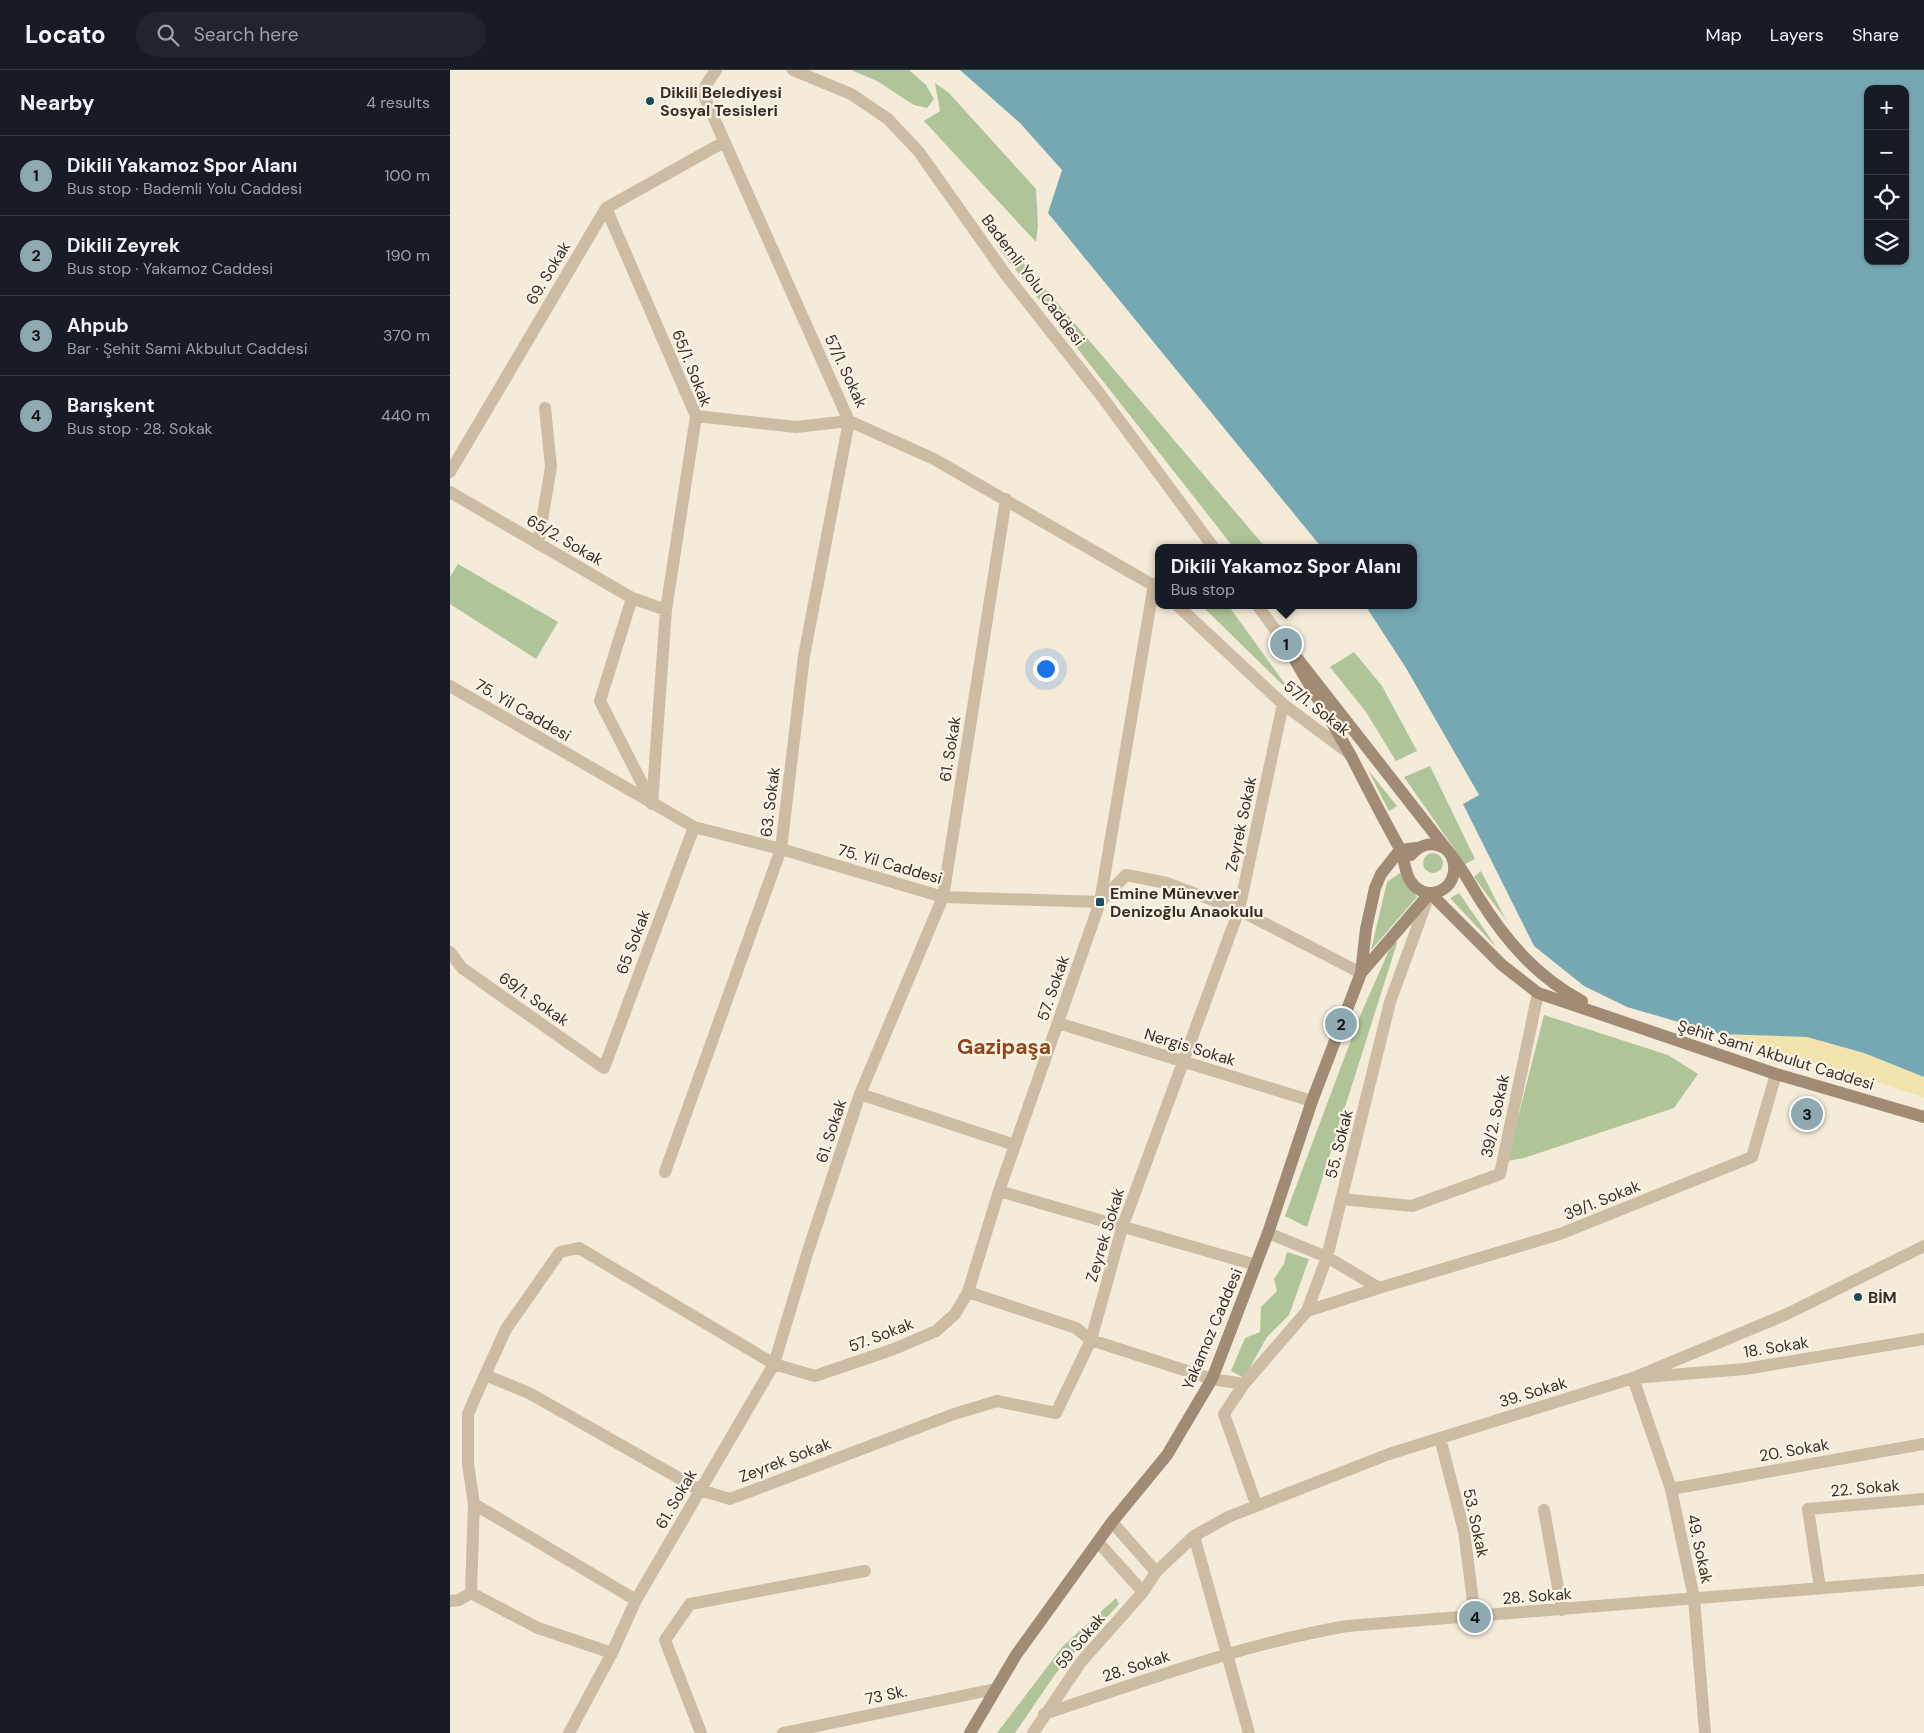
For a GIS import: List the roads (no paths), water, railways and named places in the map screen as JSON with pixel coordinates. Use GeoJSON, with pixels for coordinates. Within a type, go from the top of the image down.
{"type":"FeatureCollection","features":[{"type":"Feature","properties":{"kind":"main road"},"geometry":{"type":"LineString","coordinates":[[1286,644],[1350,754],[1400,850],[1412,884],[1417,889],[1430,893],[1445,889],[1454,877],[1456,869],[1451,855],[1442,846],[1435,844],[1400,850],[1380,874],[1375,888],[1366,930],[1361,973]]}},
{"type":"Feature","properties":{"kind":"main road","name":"Şehit Sami Akbulut Caddesi"},"geometry":{"type":"LineString","coordinates":[[1286,644],[1451,855],[1500,930],[1528,963],[1559,989],[1619,1021]]}},
{"type":"Feature","properties":{"kind":"main road"},"geometry":{"type":"LineString","coordinates":[[1406,870],[1407,862],[1416,848]]}},
{"type":"Feature","properties":{"kind":"main road"},"geometry":{"type":"LineString","coordinates":[[1361,973],[1430,893]]}},
{"type":"Feature","properties":{"kind":"main road","name":"Şehit Sami Akbulut Caddesi"},"geometry":{"type":"LineString","coordinates":[[1430,893],[1502,965],[1538,993],[1776,1074],[1924,1117]]}},
{"type":"Feature","properties":{"kind":"main road","name":"Yakamoz Caddesi"},"geometry":{"type":"LineString","coordinates":[[970,1733],[1019,1650],[1112,1522],[1167,1454],[1212,1379],[1268,1233],[1312,1101],[1361,973]]}},
{"type":"Feature","properties":{"kind":"street","name":"57/1. Sokak"},"geometry":{"type":"LineString","coordinates":[[716,70],[706,86],[705,98],[850,420],[934,459],[1155,585]]}},
{"type":"Feature","properties":{"kind":"street","name":"Bademli Yolu Caddesi"},"geometry":{"type":"LineString","coordinates":[[794,70],[851,94],[888,119],[919,152],[1006,275],[1100,394],[1211,544]]}},
{"type":"Feature","properties":{"kind":"street"},"geometry":{"type":"LineString","coordinates":[[606,208],[724,142]]}},
{"type":"Feature","properties":{"kind":"street","name":"65/1. Sokak"},"geometry":{"type":"LineString","coordinates":[[606,208],[696,416],[666,610],[652,804]]}},
{"type":"Feature","properties":{"kind":"street","name":"69. Sokak"},"geometry":{"type":"LineString","coordinates":[[450,472],[606,208]]}},
{"type":"Feature","properties":{"kind":"street"},"geometry":{"type":"LineString","coordinates":[[538,544],[551,467],[545,408]]}},
{"type":"Feature","properties":{"kind":"street"},"geometry":{"type":"LineString","coordinates":[[696,416],[796,427],[850,420]]}},
{"type":"Feature","properties":{"kind":"street","name":"63. Sokak"},"geometry":{"type":"LineString","coordinates":[[665,1172],[781,849],[804,656],[850,420]]}},
{"type":"Feature","properties":{"kind":"street","name":"65/2. Sokak"},"geometry":{"type":"LineString","coordinates":[[450,492],[632,598],[666,610]]}},
{"type":"Feature","properties":{"kind":"street","name":"61. Sokak"},"geometry":{"type":"LineString","coordinates":[[569,1733],[612,1653],[636,1600],[774,1364],[807,1254],[860,1094],[943,897],[1006,499]]}},
{"type":"Feature","properties":{"kind":"street","name":"57. Sokak"},"geometry":{"type":"LineString","coordinates":[[471,1593],[474,1504],[468,1464],[468,1414],[506,1329],[560,1252],[569,1248],[579,1248],[774,1364],[815,1376],[894,1350],[936,1331],[955,1314],[968,1292],[999,1191],[1100,902],[1155,592]]}},
{"type":"Feature","properties":{"kind":"street"},"geometry":{"type":"LineString","coordinates":[[632,598],[600,701],[652,804]]}},
{"type":"Feature","properties":{"kind":"street","name":"57/1. Sokak"},"geometry":{"type":"LineString","coordinates":[[1181,609],[1283,704],[1350,754]]}},
{"type":"Feature","properties":{"kind":"street"},"geometry":{"type":"LineString","coordinates":[[1260,609],[1286,644]]}},
{"type":"Feature","properties":{"kind":"street","name":"75. Yil Caddesi"},"geometry":{"type":"LineString","coordinates":[[450,686],[694,827],[781,849],[943,897],[1100,902]]}},
{"type":"Feature","properties":{"kind":"street","name":"Zeyrek Sokak"},"geometry":{"type":"LineString","coordinates":[[700,1490],[730,1499],[954,1414],[997,1401],[1056,1413],[1090,1340],[1122,1228],[1239,910],[1283,704]]}},
{"type":"Feature","properties":{"kind":"street","name":"65 Sokak"},"geometry":{"type":"LineString","coordinates":[[604,1068],[694,827]]}},
{"type":"Feature","properties":{"kind":"street"},"geometry":{"type":"LineString","coordinates":[[1100,902],[1126,875],[1167,883],[1239,910],[1361,973]]}},
{"type":"Feature","properties":{"kind":"street","name":"55. Sokak"},"geometry":{"type":"LineString","coordinates":[[1256,1504],[1224,1414],[1244,1384],[1307,1311],[1327,1258],[1390,1002],[1430,893]]}},
{"type":"Feature","properties":{"kind":"street","name":"69/1. Sokak"},"geometry":{"type":"LineString","coordinates":[[450,952],[462,968],[604,1068]]}},
{"type":"Feature","properties":{"kind":"street","name":"39/2. Sokak"},"geometry":{"type":"LineString","coordinates":[[1342,1199],[1412,1206],[1500,1174],[1538,993]]}},
{"type":"Feature","properties":{"kind":"street","name":"Nergis Sokak"},"geometry":{"type":"LineString","coordinates":[[1058,1023],[1312,1101]]}},
{"type":"Feature","properties":{"kind":"street","name":"39/1. Sokak"},"geometry":{"type":"LineString","coordinates":[[1307,1311],[1560,1234],[1752,1157],[1776,1074]]}},
{"type":"Feature","properties":{"kind":"street"},"geometry":{"type":"LineString","coordinates":[[860,1094],[1015,1145]]}},
{"type":"Feature","properties":{"kind":"street"},"geometry":{"type":"LineString","coordinates":[[999,1191],[1122,1228],[1256,1265]]}},
{"type":"Feature","properties":{"kind":"street"},"geometry":{"type":"LineString","coordinates":[[1268,1233],[1327,1258],[1379,1288]]}},
{"type":"Feature","properties":{"kind":"street","name":"39. Sokak"},"geometry":{"type":"LineString","coordinates":[[1156,1572],[1194,1536],[1256,1504],[1388,1454],[1633,1378],[1788,1314],[1924,1246]]}},
{"type":"Feature","properties":{"kind":"street"},"geometry":{"type":"LineString","coordinates":[[1908,1254],[1924,1257]]}},
{"type":"Feature","properties":{"kind":"street"},"geometry":{"type":"LineString","coordinates":[[968,1292],[1076,1328],[1090,1340],[1212,1379],[1244,1384]]}},
{"type":"Feature","properties":{"kind":"street","name":"18. Sokak"},"geometry":{"type":"LineString","coordinates":[[1633,1378],[1746,1369],[1924,1339]]}},
{"type":"Feature","properties":{"kind":"street"},"geometry":{"type":"LineString","coordinates":[[485,1374],[530,1392],[700,1490]]}},
{"type":"Feature","properties":{"kind":"street","name":"49. Sokak"},"geometry":{"type":"LineString","coordinates":[[1633,1378],[1671,1489],[1694,1598],[1705,1733]]}},
{"type":"Feature","properties":{"kind":"street","name":"53. Sokak"},"geometry":{"type":"LineString","coordinates":[[1440,1438],[1464,1531],[1476,1617]]}},
{"type":"Feature","properties":{"kind":"street","name":"20. Sokak"},"geometry":{"type":"LineString","coordinates":[[1671,1489],[1924,1444]]}},
{"type":"Feature","properties":{"kind":"street","name":"22. Sokak"},"geometry":{"type":"LineString","coordinates":[[1820,1588],[1808,1509],[1924,1499]]}},
{"type":"Feature","properties":{"kind":"street"},"geometry":{"type":"LineString","coordinates":[[474,1504],[636,1600]]}},
{"type":"Feature","properties":{"kind":"street"},"geometry":{"type":"LineString","coordinates":[[1544,1510],[1562,1610]]}},
{"type":"Feature","properties":{"kind":"street"},"geometry":{"type":"LineString","coordinates":[[1112,1522],[1156,1572]]}},
{"type":"Feature","properties":{"kind":"street"},"geometry":{"type":"LineString","coordinates":[[1194,1536],[1249,1733]]}},
{"type":"Feature","properties":{"kind":"street"},"geometry":{"type":"LineString","coordinates":[[1098,1542],[1144,1592]]}},
{"type":"Feature","properties":{"kind":"street"},"geometry":{"type":"LineString","coordinates":[[701,1733],[665,1640],[690,1604],[865,1571]]}},
{"type":"Feature","properties":{"kind":"street","name":"59 Sokak"},"geometry":{"type":"LineString","coordinates":[[1033,1733],[1044,1714],[1081,1662],[1144,1592],[1156,1572]]}},
{"type":"Feature","properties":{"kind":"street","name":"28. Sokak"},"geometry":{"type":"LineString","coordinates":[[1044,1714],[1226,1654],[1301,1634],[1347,1626],[1924,1580]]}},
{"type":"Feature","properties":{"kind":"street"},"geometry":{"type":"LineString","coordinates":[[450,1602],[459,1600],[471,1593],[538,1628],[612,1653]]}},
{"type":"Feature","properties":{"kind":"street","name":"73 Sk."},"geometry":{"type":"LineString","coordinates":[[783,1733],[805,1730],[996,1689]]}},
{"type":"Feature","properties":{"kind":"water"},"geometry":{"type":"Polygon","coordinates":[[[960,70],[1924,70],[1924,1077],[1864,1053],[1807,1037],[1720,1034],[1627,1007],[1584,986],[1534,946],[1463,804],[1479,795],[1406,668],[1368,609],[1417,609],[1417,544],[1319,544],[1048,213],[1062,170],[1020,123],[960,70]]]}},
{"type":"Feature","properties":{"kind":"place","name":"Dikili Belediyesi Sosyal Tesisleri"},"geometry":{"type":"Point","coordinates":[650,101]}},
{"type":"Feature","properties":{"kind":"place","name":"Dikili Yakamoz Spor Alanı"},"geometry":{"type":"Point","coordinates":[1286,644]}},
{"type":"Feature","properties":{"kind":"place","name":"Emine Münevver Denizoğlu Anaokulu"},"geometry":{"type":"Point","coordinates":[1100,902]}},
{"type":"Feature","properties":{"kind":"place","name":"Dikili Zeyrek"},"geometry":{"type":"Point","coordinates":[1341,1024]}},
{"type":"Feature","properties":{"kind":"place","name":"Ahpub"},"geometry":{"type":"Point","coordinates":[1807,1114]}},
{"type":"Feature","properties":{"kind":"place","name":"BİM"},"geometry":{"type":"Point","coordinates":[1858,1297]}},
{"type":"Feature","properties":{"kind":"place","name":"Barışkent"},"geometry":{"type":"Point","coordinates":[1475,1617]}},
{"type":"Feature","properties":{"kind":"district","name":"Gazipaşa"},"geometry":{"type":"Point","coordinates":[1004,1047]}}]}
